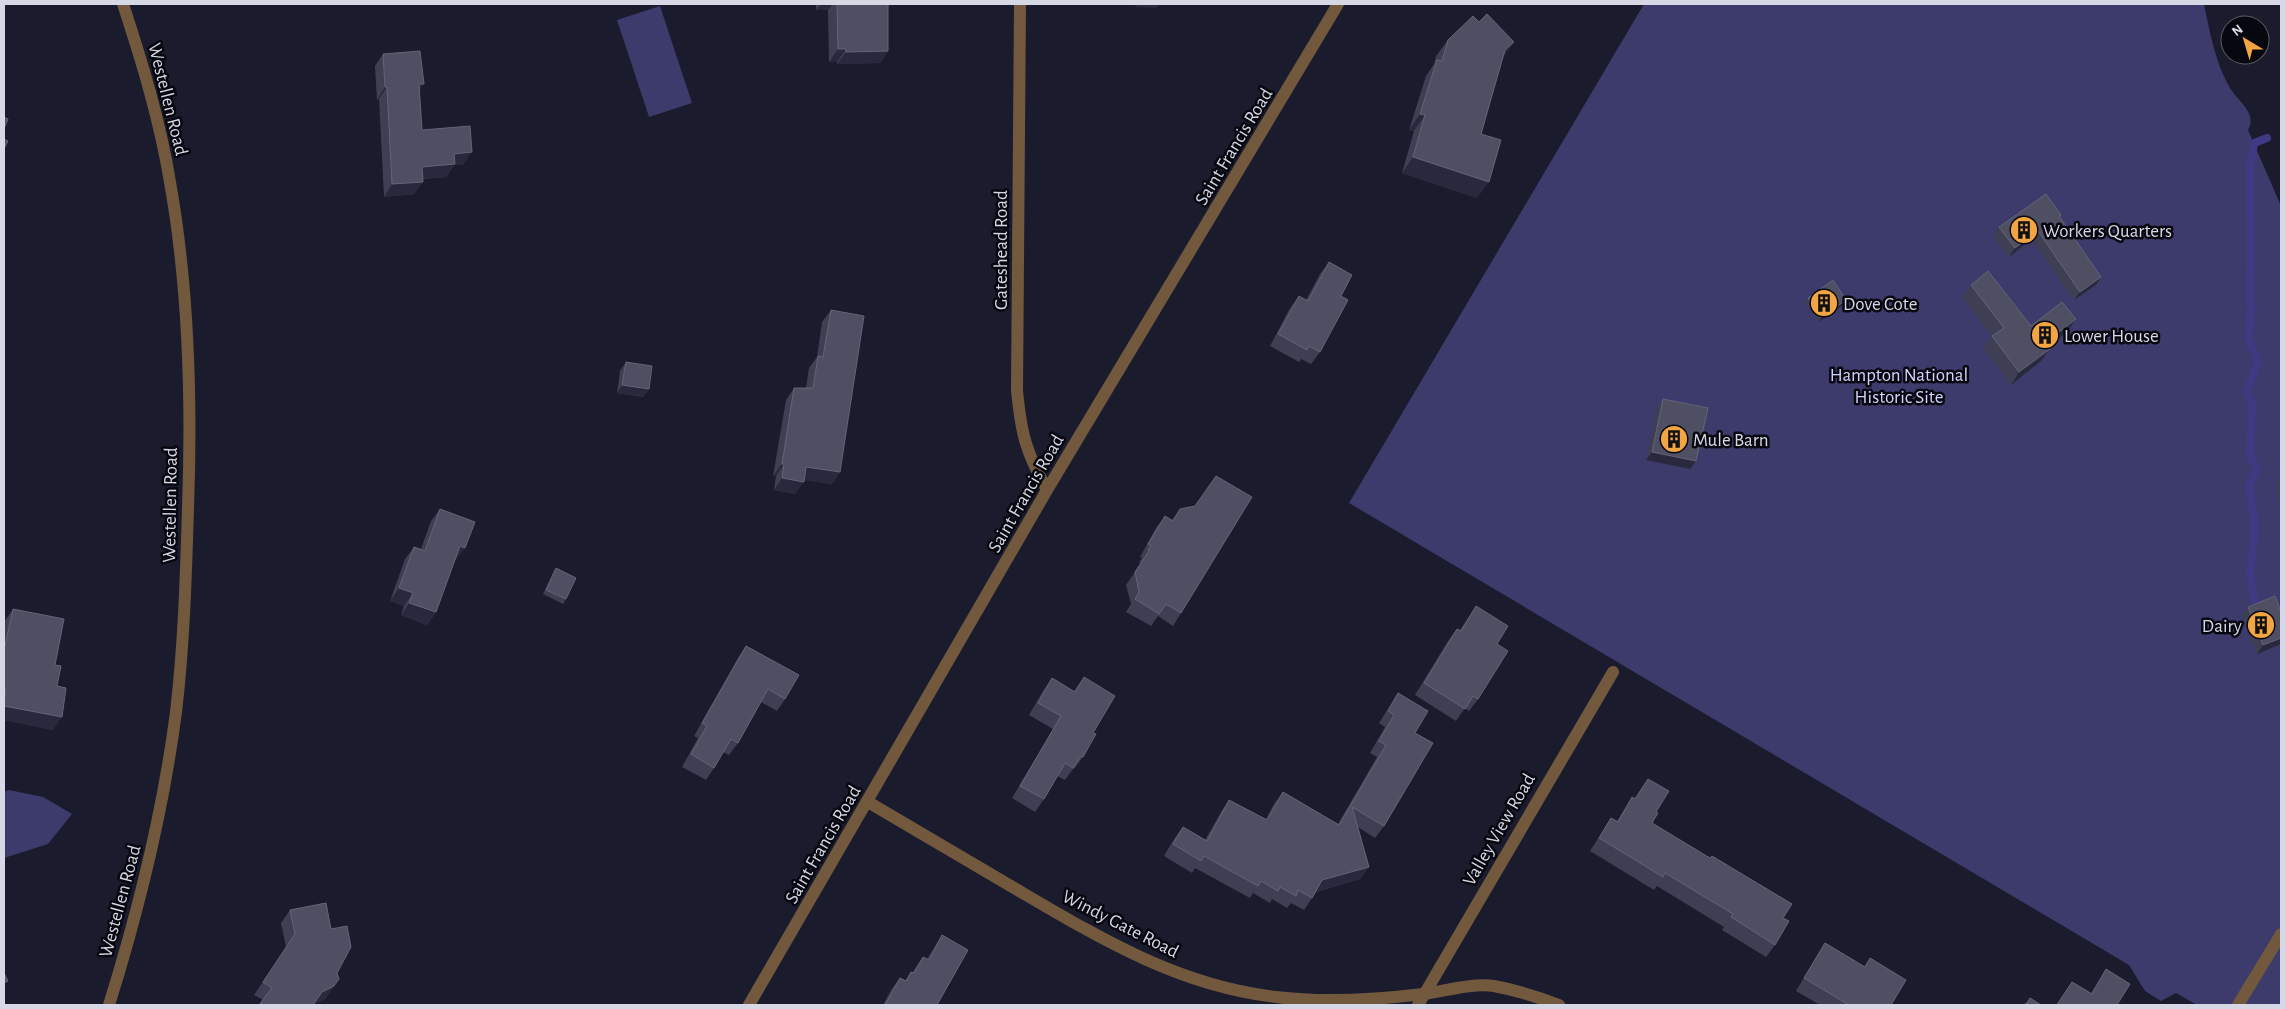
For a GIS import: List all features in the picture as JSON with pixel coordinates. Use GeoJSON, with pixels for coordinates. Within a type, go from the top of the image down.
{"type":"FeatureCollection","features":[{"type":"Feature","properties":{"kind":"street","name":"Westellen Road"},"geometry":{"type":"LineString","coordinates":[[109,1005],[138,906],[154,840],[176,711],[186,578],[189,478],[189,356],[178,231],[170,179],[149,88],[123,4]]}},
{"type":"Feature","properties":{"kind":"street","name":"Gateshead Road"},"geometry":{"type":"LineString","coordinates":[[1020,4],[1017,390],[1021,427],[1029,458],[1047,490]]}},
{"type":"Feature","properties":{"kind":"street","name":"Saint Francis Road"},"geometry":{"type":"LineString","coordinates":[[749,1005],[1047,490],[1338,4]]}},
{"type":"Feature","properties":{"kind":"street","name":"Valley View Road"},"geometry":{"type":"LineString","coordinates":[[1420,999],[1612,672]]}},
{"type":"Feature","properties":{"kind":"street","name":"Windy Gate Road"},"geometry":{"type":"LineString","coordinates":[[868,802],[1095,936],[1156,966],[1215,985],[1275,997],[1335,1002],[1420,999],[1460,987],[1492,986],[1532,995],[1559,1005]]}},
{"type":"Feature","properties":{"kind":"street"},"geometry":{"type":"LineString","coordinates":[[2238,1005],[2281,934]]}},
{"type":"Feature","properties":{"kind":"green space","name":"Hampton National Historic Site"},"geometry":{"type":"Polygon","coordinates":[[[1644,4],[2204,4],[2214,49],[2222,71],[2232,91],[2247,109],[2251,119],[2248,130],[2281,206],[2281,1005],[2197,1005],[2176,993],[2161,1001],[2145,991],[2129,965],[1349,503],[1644,4]]]}},
{"type":"Feature","properties":{"kind":"green space"},"geometry":{"type":"Polygon","coordinates":[[[660,6],[692,103],[649,117],[617,20],[660,6]]]}},
{"type":"Feature","properties":{"kind":"green space"},"geometry":{"type":"Polygon","coordinates":[[[9,790],[43,797],[72,814],[48,844],[4,858],[4,792],[9,790]]]}},
{"type":"Feature","properties":{"kind":"building"},"geometry":{"type":"Polygon","coordinates":[[[837,4],[888,4],[888,51],[846,52],[846,49],[838,49],[837,4]]]}},
{"type":"Feature","properties":{"kind":"building"},"geometry":{"type":"Polygon","coordinates":[[[1487,14],[1514,42],[1505,50],[1481,134],[1501,140],[1489,182],[1413,157],[1425,115],[1420,114],[1437,60],[1442,61],[1448,40],[1473,16],[1479,22],[1487,14]]]}},
{"type":"Feature","properties":{"kind":"building"},"geometry":{"type":"Polygon","coordinates":[[[420,51],[424,84],[419,84],[422,130],[470,126],[472,152],[454,154],[455,164],[422,167],[423,182],[392,184],[387,87],[385,87],[383,54],[420,51]]]}},
{"type":"Feature","properties":{"kind":"building"},"geometry":{"type":"Polygon","coordinates":[[[4,117],[8,119],[4,129],[4,117]]]}},
{"type":"Feature","properties":{"kind":"building"},"geometry":{"type":"Polygon","coordinates":[[[4,139],[8,141],[4,149],[4,139]]]}},
{"type":"Feature","properties":{"kind":"building"},"geometry":{"type":"Polygon","coordinates":[[[2046,194],[2101,277],[2080,292],[2038,231],[2015,248],[1999,227],[2046,194]]]}},
{"type":"Feature","properties":{"kind":"building"},"geometry":{"type":"Polygon","coordinates":[[[1329,262],[1352,275],[1341,296],[1348,300],[1320,352],[1309,346],[1307,350],[1278,334],[1299,296],[1308,301],[1329,262]]]}},
{"type":"Feature","properties":{"kind":"building"},"geometry":{"type":"Polygon","coordinates":[[[1988,271],[2031,326],[2062,302],[2076,319],[2045,343],[2050,349],[2019,372],[1992,336],[2004,328],[1971,285],[1988,271]]]}},
{"type":"Feature","properties":{"kind":"building","name":"Dove Cote"},"geometry":{"type":"Polygon","coordinates":[[[1833,280],[1846,300],[1822,317],[1808,298],[1833,280]]]}},
{"type":"Feature","properties":{"kind":"building"},"geometry":{"type":"Polygon","coordinates":[[[831,310],[864,316],[840,472],[806,467],[804,482],[782,478],[784,464],[782,464],[794,388],[813,388],[818,356],[823,357],[831,310]]]}},
{"type":"Feature","properties":{"kind":"building"},"geometry":{"type":"Polygon","coordinates":[[[626,362],[652,366],[649,389],[622,385],[626,362]]]}},
{"type":"Feature","properties":{"kind":"building","name":"Mule Barn"},"geometry":{"type":"Polygon","coordinates":[[[1663,399],[1708,408],[1696,461],[1652,452],[1663,399]]]}},
{"type":"Feature","properties":{"kind":"building"},"geometry":{"type":"Polygon","coordinates":[[[1216,476],[1252,497],[1181,613],[1166,604],[1159,614],[1135,599],[1139,592],[1135,572],[1149,551],[1151,546],[1148,544],[1165,516],[1173,521],[1180,509],[1195,506],[1216,476]]]}},
{"type":"Feature","properties":{"kind":"building"},"geometry":{"type":"Polygon","coordinates":[[[440,509],[475,522],[465,548],[460,546],[436,612],[409,603],[413,593],[399,588],[414,547],[425,551],[440,509]]]}},
{"type":"Feature","properties":{"kind":"building"},"geometry":{"type":"Polygon","coordinates":[[[556,568],[576,578],[566,599],[546,590],[556,568]]]}},
{"type":"Feature","properties":{"kind":"building","name":"Dairy"},"geometry":{"type":"Polygon","coordinates":[[[2275,596],[2281,612],[2281,638],[2263,645],[2248,607],[2275,596]]]}},
{"type":"Feature","properties":{"kind":"building"},"geometry":{"type":"Polygon","coordinates":[[[1476,606],[1508,626],[1497,644],[1508,651],[1478,699],[1473,696],[1465,709],[1424,683],[1457,629],[1461,631],[1476,606]]]}},
{"type":"Feature","properties":{"kind":"building"},"geometry":{"type":"Polygon","coordinates":[[[13,609],[64,619],[55,665],[61,666],[57,686],[66,688],[62,717],[4,706],[6,689],[4,688],[4,645],[13,609]]]}},
{"type":"Feature","properties":{"kind":"building"},"geometry":{"type":"Polygon","coordinates":[[[746,646],[799,675],[785,699],[768,689],[738,743],[731,739],[714,768],[691,754],[707,726],[702,723],[746,646]]]}},
{"type":"Feature","properties":{"kind":"building"},"geometry":{"type":"Polygon","coordinates":[[[1084,677],[1115,696],[1093,733],[1096,734],[1083,757],[1081,756],[1073,768],[1065,763],[1044,799],[1020,786],[1061,716],[1038,703],[1052,678],[1075,692],[1084,677]]]}},
{"type":"Feature","properties":{"kind":"building"},"geometry":{"type":"Polygon","coordinates":[[[1398,693],[1428,711],[1415,733],[1433,743],[1384,826],[1352,807],[1369,867],[1322,880],[1312,898],[1298,890],[1296,896],[1280,887],[1278,891],[1261,881],[1258,886],[1204,856],[1201,861],[1173,844],[1183,827],[1207,841],[1229,800],[1267,820],[1283,792],[1339,825],[1386,745],[1379,741],[1394,715],[1388,711],[1398,693]]]}},
{"type":"Feature","properties":{"kind":"building"},"geometry":{"type":"Polygon","coordinates":[[[1648,779],[1669,791],[1656,812],[1658,813],[1652,823],[1792,904],[1783,918],[1789,921],[1775,945],[1731,917],[1733,914],[1665,873],[1663,877],[1599,838],[1611,818],[1618,822],[1632,797],[1635,799],[1648,779]]]}},
{"type":"Feature","properties":{"kind":"building"},"geometry":{"type":"Polygon","coordinates":[[[326,903],[331,929],[347,926],[351,947],[337,973],[339,979],[334,986],[322,992],[313,1005],[259,1005],[272,988],[263,982],[295,934],[290,910],[326,903]]]}},
{"type":"Feature","properties":{"kind":"building"},"geometry":{"type":"Polygon","coordinates":[[[942,935],[968,950],[937,1005],[885,1005],[900,978],[906,981],[911,972],[914,973],[923,957],[929,960],[942,935]]]}},
{"type":"Feature","properties":{"kind":"building"},"geometry":{"type":"Polygon","coordinates":[[[1825,943],[1865,967],[1870,958],[1906,980],[1891,1005],[1849,1005],[1804,978],[1825,943]]]}},
{"type":"Feature","properties":{"kind":"building"},"geometry":{"type":"Polygon","coordinates":[[[2106,969],[2130,984],[2117,1005],[2057,1005],[2072,982],[2092,994],[2106,969]]]}},
{"type":"Feature","properties":{"kind":"building"},"geometry":{"type":"Polygon","coordinates":[[[4,973],[8,981],[4,983],[4,973]]]}},
{"type":"Feature","properties":{"kind":"building"},"geometry":{"type":"Polygon","coordinates":[[[2030,998],[2041,1005],[2021,1005],[2026,1004],[2030,998]]]}},
{"type":"Feature","properties":{"kind":"waterway"},"geometry":{"type":"LineString","coordinates":[[2256,610],[2250,573],[2255,527],[2249,485],[2256,469],[2250,453],[2252,405],[2247,390],[2258,362],[2248,338],[2251,315],[2250,168],[2254,143],[2267,138]]}},
{"type":"Feature","properties":{"kind":"place","name":"Workers Quarters"},"geometry":{"type":"Point","coordinates":[2024,230]}},
{"type":"Feature","properties":{"kind":"place","name":"Dove Cote"},"geometry":{"type":"Point","coordinates":[1824,303]}},
{"type":"Feature","properties":{"kind":"place","name":"Lower House"},"geometry":{"type":"Point","coordinates":[2045,335]}},
{"type":"Feature","properties":{"kind":"place","name":"Mule Barn"},"geometry":{"type":"Point","coordinates":[1674,439]}},
{"type":"Feature","properties":{"kind":"place","name":"Dairy"},"geometry":{"type":"Point","coordinates":[2261,625]}}]}
